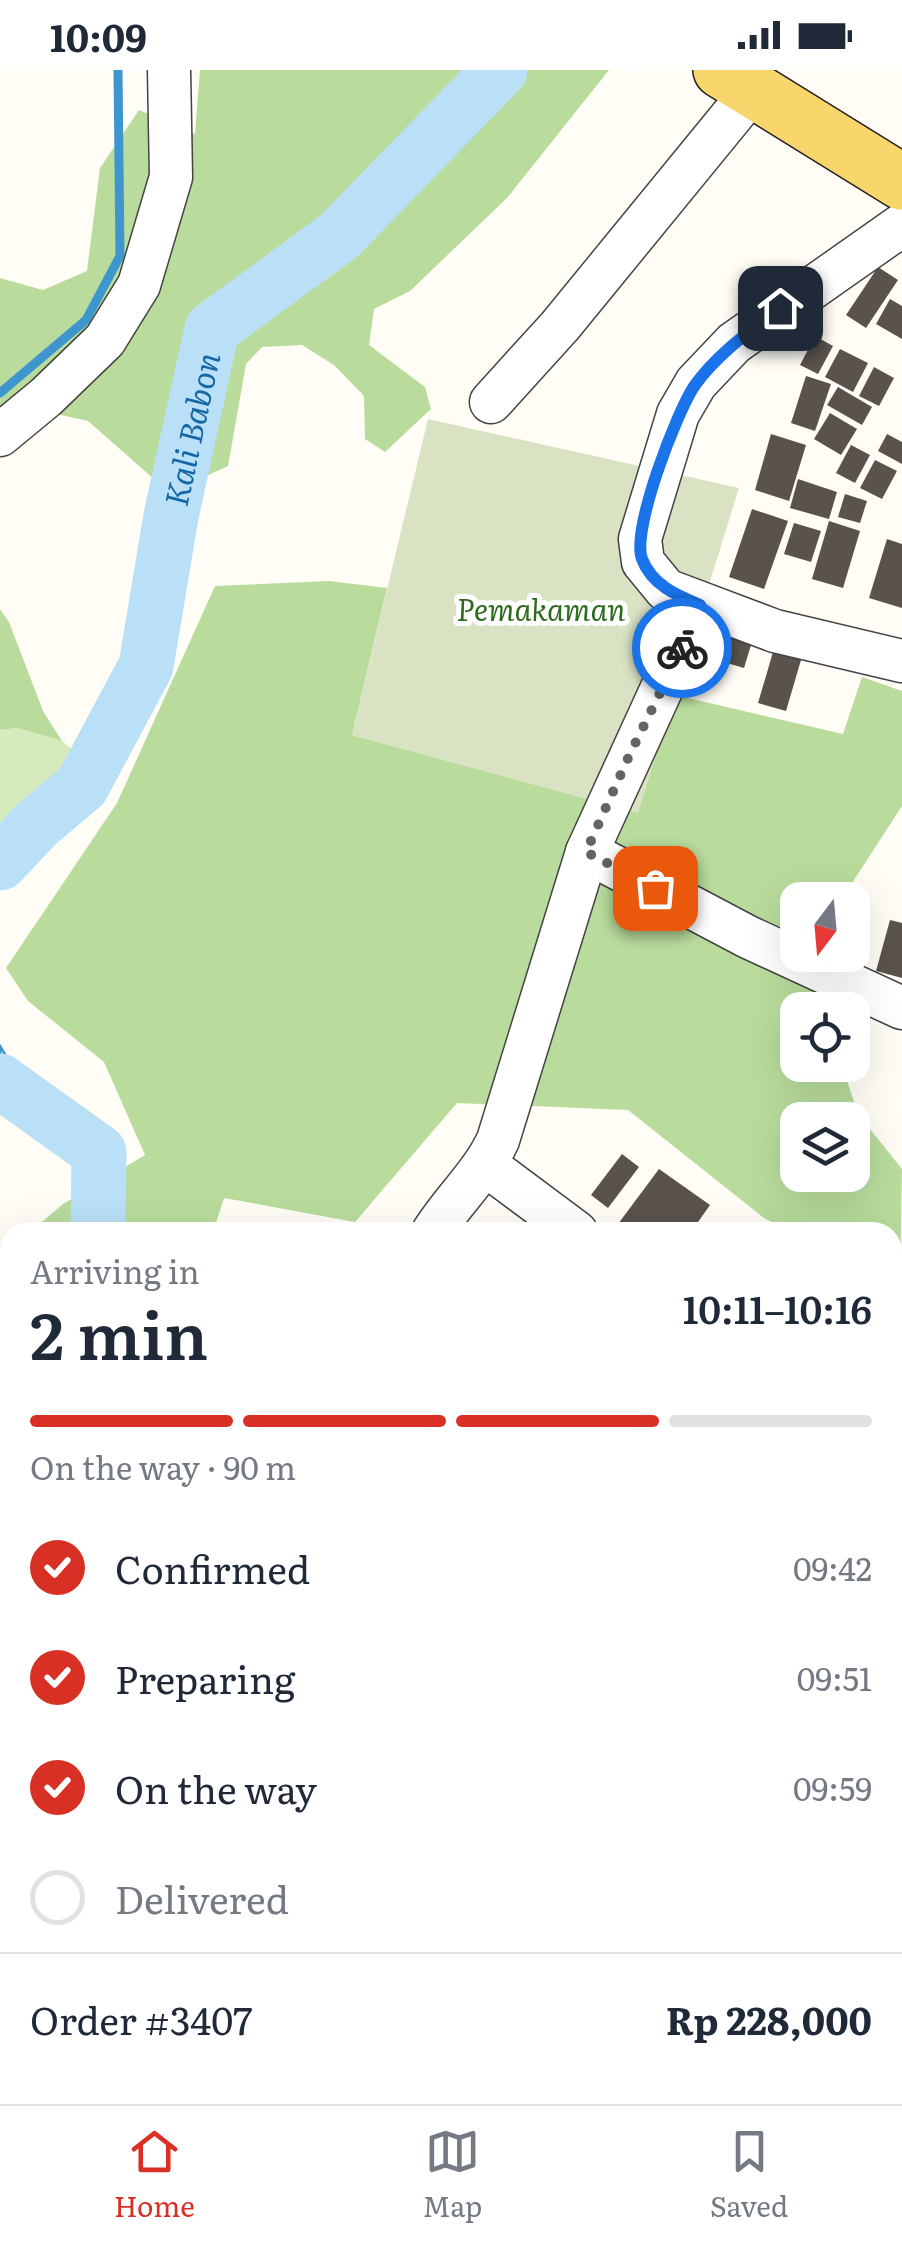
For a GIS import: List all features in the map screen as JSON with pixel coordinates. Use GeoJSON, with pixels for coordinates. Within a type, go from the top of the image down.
{"type":"FeatureCollection","features":[{"type":"Feature","properties":{"kind":"main road"},"geometry":{"type":"LineString","coordinates":[[737,80],[902,182]]}},
{"type":"Feature","properties":{"kind":"street"},"geometry":{"type":"LineString","coordinates":[[0,435],[105,340],[139,285],[171,177],[169,70]]}},
{"type":"Feature","properties":{"kind":"street"},"geometry":{"type":"LineString","coordinates":[[491,402],[560,326],[737,80]]}},
{"type":"Feature","properties":{"kind":"street"},"geometry":{"type":"LineString","coordinates":[[902,225],[734,344],[696,383],[678,414],[644,518],[640,552],[650,572],[666,590],[700,605],[775,631],[902,661]]}},
{"type":"Feature","properties":{"kind":"street"},"geometry":{"type":"LineString","coordinates":[[440,1222],[486,1165],[518,1082],[586,852],[700,605]]}},
{"type":"Feature","properties":{"kind":"street"},"geometry":{"type":"LineString","coordinates":[[586,852],[748,936],[902,1008]]}},
{"type":"Feature","properties":{"kind":"street"},"geometry":{"type":"LineString","coordinates":[[486,1165],[563,1222]]}},
{"type":"Feature","properties":{"kind":"green space"},"geometry":{"type":"Polygon","coordinates":[[[200,70],[609,70],[507,198],[410,291],[374,309],[369,345],[425,387],[431,409],[385,452],[365,439],[364,396],[334,365],[302,345],[262,347],[246,364],[228,466],[202,478],[155,480],[88,421],[11,404],[0,413],[0,278],[43,290],[87,271],[100,168],[139,110],[195,134],[200,70]]]}},
{"type":"Feature","properties":{"kind":"green space","name":"Pemakaman"},"geometry":{"type":"Polygon","coordinates":[[[428,419],[739,488],[638,813],[352,735],[428,419]]]}},
{"type":"Feature","properties":{"kind":"green space"},"geometry":{"type":"Polygon","coordinates":[[[329,581],[387,588],[352,735],[637,812],[675,695],[843,734],[862,677],[902,691],[902,806],[853,882],[780,882],[780,972],[809,972],[819,992],[780,992],[780,1082],[848,1082],[854,1102],[780,1102],[780,1192],[870,1192],[870,1129],[902,1169],[901,1222],[772,1222],[628,1110],[457,1103],[355,1222],[224,1198],[216,1222],[42,1222],[63,1204],[145,1155],[104,1062],[28,1001],[6,968],[117,803],[215,586],[329,581]]]}},
{"type":"Feature","properties":{"kind":"green space"},"geometry":{"type":"Polygon","coordinates":[[[0,609],[9,622],[43,711],[62,741],[17,728],[0,730],[0,609]]]}},
{"type":"Feature","properties":{"kind":"green space"},"geometry":{"type":"Polygon","coordinates":[[[17,728],[62,741],[79,755],[90,757],[78,781],[0,846],[0,730],[17,728]]]}},
{"type":"Feature","properties":{"kind":"water"},"geometry":{"type":"Polygon","coordinates":[[[41,809],[55,817],[13,855],[0,875],[0,846],[41,809]]]}},
{"type":"Feature","properties":{"kind":"water"},"geometry":{"type":"Polygon","coordinates":[[[0,1046],[16,1073],[65,1118],[40,1124],[0,1102],[0,1046]]]}},
{"type":"Feature","properties":{"kind":"building"},"geometry":{"type":"Polygon","coordinates":[[[878,267],[898,280],[866,328],[846,315],[878,267]]]}},
{"type":"Feature","properties":{"kind":"building"},"geometry":{"type":"Polygon","coordinates":[[[890,299],[902,306],[902,339],[876,324],[890,299]]]}},
{"type":"Feature","properties":{"kind":"building"},"geometry":{"type":"Polygon","coordinates":[[[815,336],[833,346],[818,374],[800,365],[815,336]]]}},
{"type":"Feature","properties":{"kind":"building"},"geometry":{"type":"Polygon","coordinates":[[[840,349],[868,363],[853,392],[825,377],[840,349]]]}},
{"type":"Feature","properties":{"kind":"building"},"geometry":{"type":"Polygon","coordinates":[[[874,367],[894,378],[879,406],[859,396],[874,367]]]}},
{"type":"Feature","properties":{"kind":"building"},"geometry":{"type":"Polygon","coordinates":[[[806,376],[831,384],[815,431],[791,423],[806,376]]]}},
{"type":"Feature","properties":{"kind":"building"},"geometry":{"type":"Polygon","coordinates":[[[838,387],[872,407],[862,425],[827,405],[838,387]]]}},
{"type":"Feature","properties":{"kind":"building"},"geometry":{"type":"Polygon","coordinates":[[[830,413],[857,429],[841,455],[814,439],[830,413]]]}},
{"type":"Feature","properties":{"kind":"building"},"geometry":{"type":"Polygon","coordinates":[[[771,434],[806,445],[789,501],[755,490],[771,434]]]}},
{"type":"Feature","properties":{"kind":"building"},"geometry":{"type":"Polygon","coordinates":[[[887,434],[902,442],[902,464],[878,451],[887,434]]]}},
{"type":"Feature","properties":{"kind":"building"},"geometry":{"type":"Polygon","coordinates":[[[851,445],[870,455],[855,483],[836,473],[851,445]]]}},
{"type":"Feature","properties":{"kind":"building"},"geometry":{"type":"Polygon","coordinates":[[[875,460],[897,471],[882,499],[860,488],[875,460]]]}},
{"type":"Feature","properties":{"kind":"building"},"geometry":{"type":"Polygon","coordinates":[[[798,479],[837,492],[829,519],[790,508],[798,479]]]}},
{"type":"Feature","properties":{"kind":"building"},"geometry":{"type":"Polygon","coordinates":[[[845,494],[867,501],[860,523],[838,517],[845,494]]]}},
{"type":"Feature","properties":{"kind":"building"},"geometry":{"type":"Polygon","coordinates":[[[752,509],[788,521],[764,589],[729,577],[752,509]]]}},
{"type":"Feature","properties":{"kind":"building"},"geometry":{"type":"Polygon","coordinates":[[[829,521],[860,531],[843,588],[812,579],[829,521]]]}},
{"type":"Feature","properties":{"kind":"building"},"geometry":{"type":"Polygon","coordinates":[[[794,523],[821,531],[811,562],[784,554],[794,523]]]}},
{"type":"Feature","properties":{"kind":"building"},"geometry":{"type":"Polygon","coordinates":[[[887,539],[902,544],[902,608],[869,598],[887,539]]]}},
{"type":"Feature","properties":{"kind":"building"},"geometry":{"type":"Polygon","coordinates":[[[704,617],[755,632],[744,668],[693,653],[704,617]]]}},
{"type":"Feature","properties":{"kind":"building"},"geometry":{"type":"Polygon","coordinates":[[[778,635],[806,643],[786,711],[758,703],[778,635]]]}},
{"type":"Feature","properties":{"kind":"building"},"geometry":{"type":"Polygon","coordinates":[[[890,920],[902,923],[902,978],[876,971],[890,920]]]}},
{"type":"Feature","properties":{"kind":"building"},"geometry":{"type":"Polygon","coordinates":[[[622,1154],[639,1167],[608,1208],[591,1195],[622,1154]]]}},
{"type":"Feature","properties":{"kind":"building"},"geometry":{"type":"Polygon","coordinates":[[[659,1169],[710,1205],[698,1222],[619,1222],[659,1169]]]}},
{"type":"Feature","properties":{"kind":"waterway"},"geometry":{"type":"LineString","coordinates":[[0,393],[86,320],[120,256],[118,70]]}},
{"type":"Feature","properties":{"kind":"waterway","name":"Kali Babon"},"geometry":{"type":"LineString","coordinates":[[0,863],[37,824],[82,786],[146,666],[171,516],[212,329],[339,236],[500,70]]}},
{"type":"Feature","properties":{"kind":"waterway","name":"Kali Babon"},"geometry":{"type":"LineString","coordinates":[[0,1081],[99,1152],[98,1222]]}},
{"type":"Feature","properties":{"kind":"way so far"},"geometry":{"type":"LineString","coordinates":[[655,888],[586,852],[682,648]]}},
{"type":"Feature","properties":{"kind":"route"},"geometry":{"type":"LineString","coordinates":[[682,648],[700,605],[666,590],[643,562],[640,539],[651,494],[678,414],[696,383],[734,344],[780,308]]}}]}
